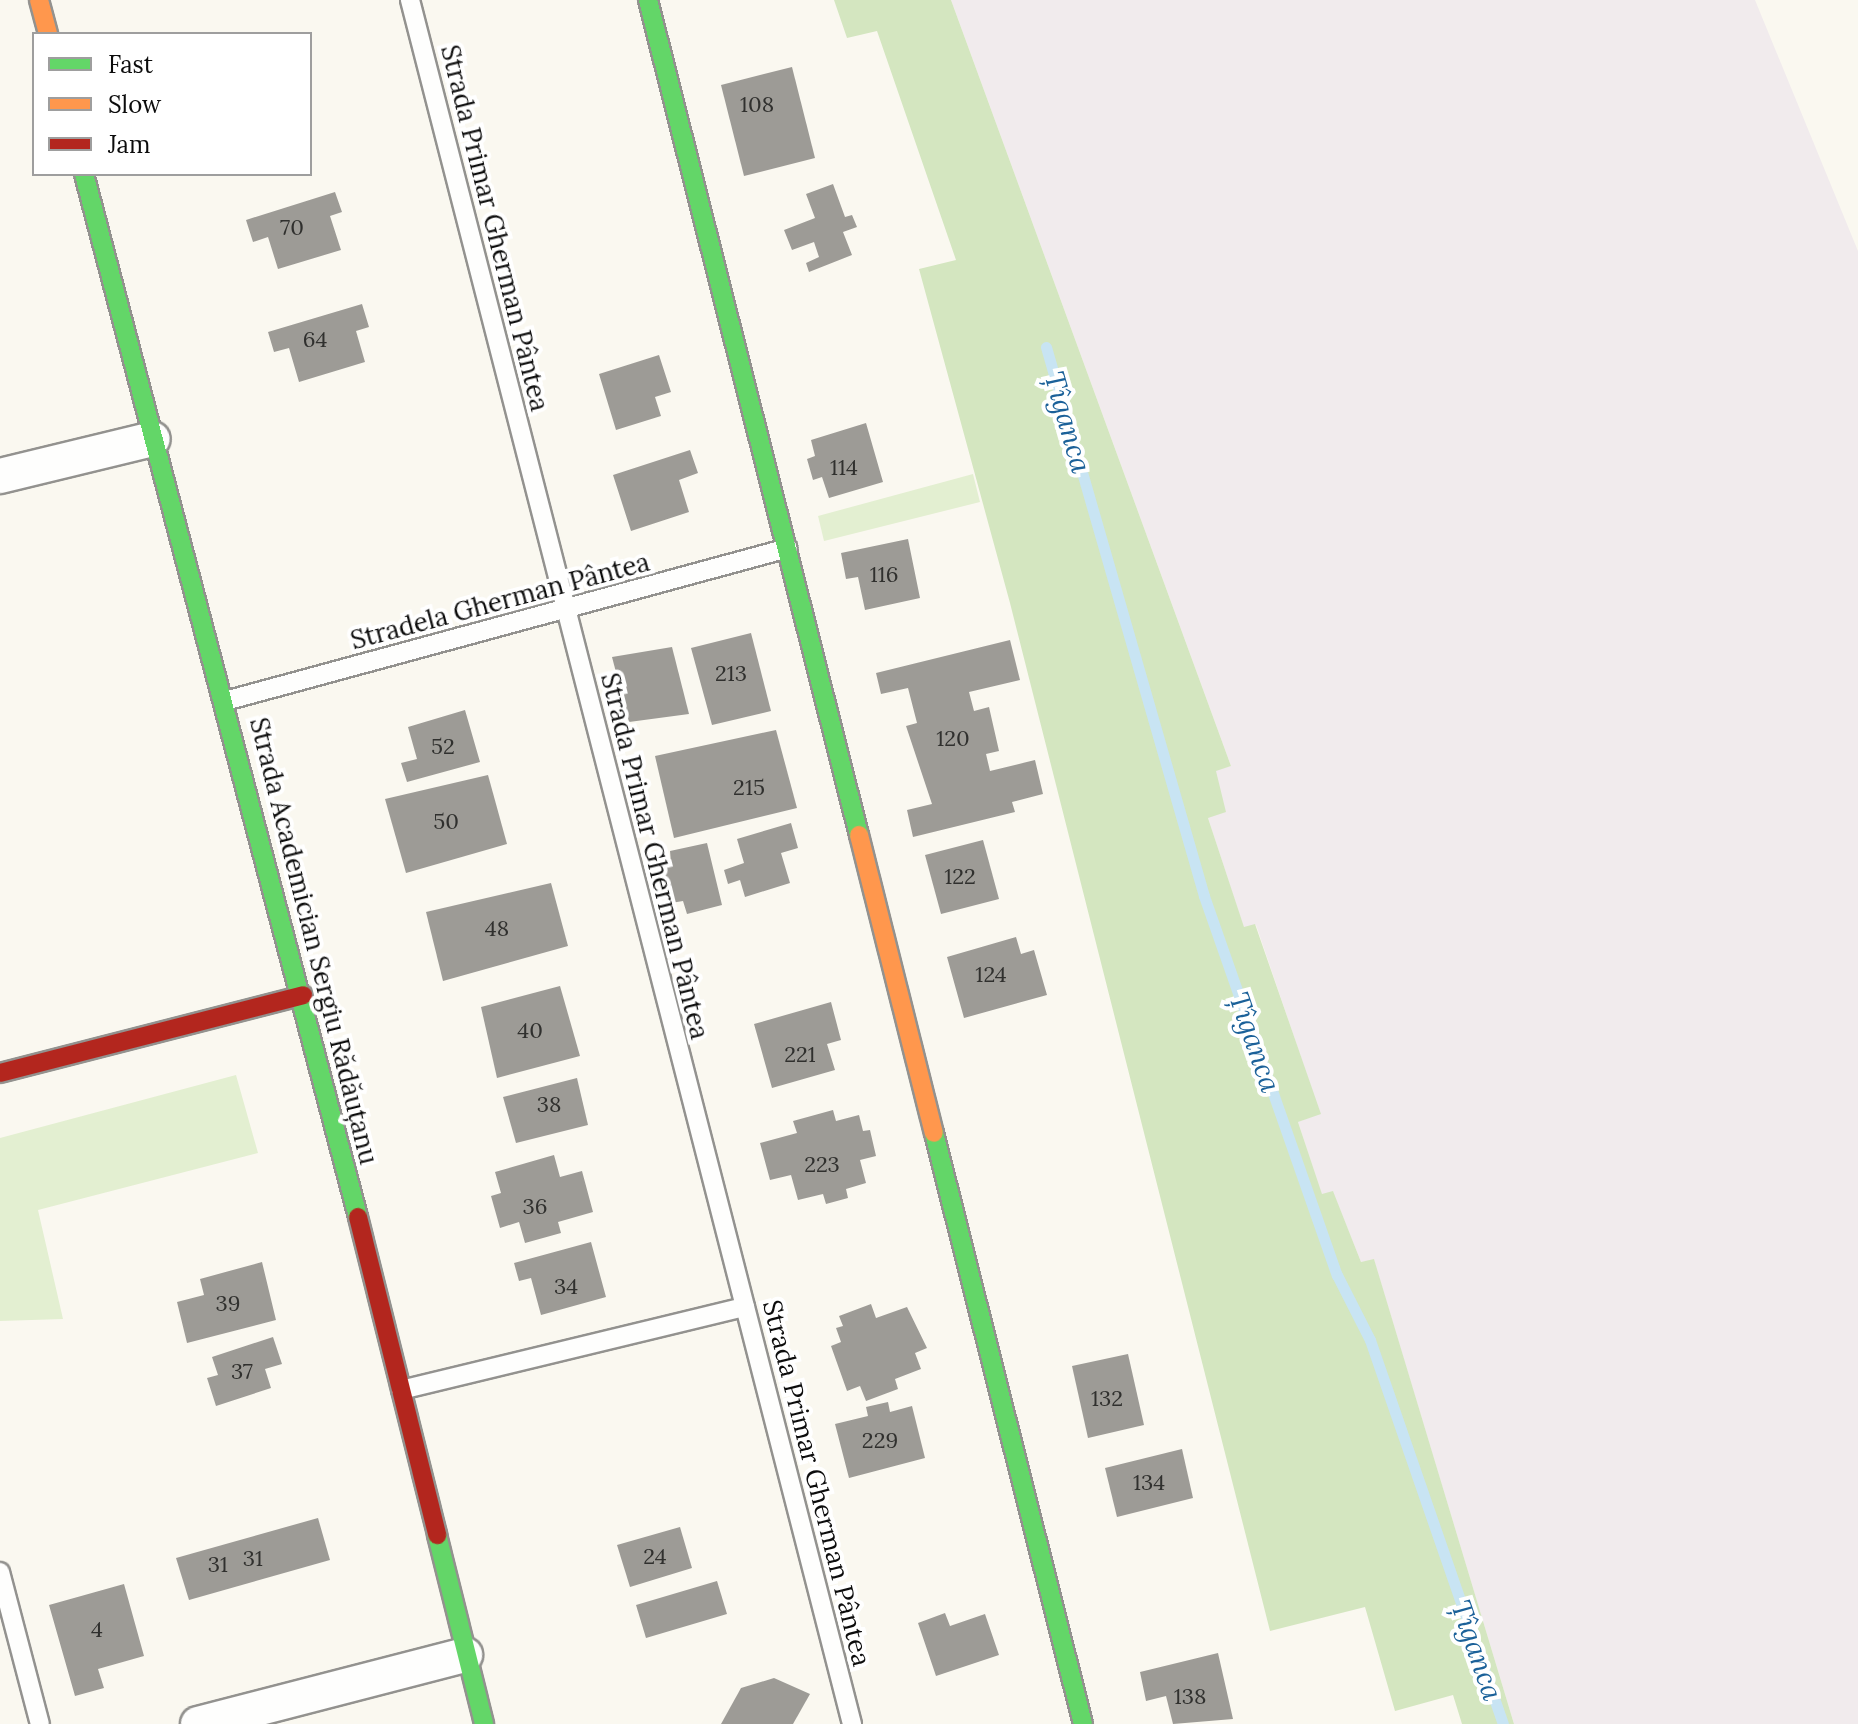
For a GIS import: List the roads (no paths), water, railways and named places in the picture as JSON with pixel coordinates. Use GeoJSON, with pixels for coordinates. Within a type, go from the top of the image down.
{"type":"FeatureCollection","features":[{"type":"Feature","properties":{"kind":"street"},"geometry":{"type":"LineString","coordinates":[[39,0],[47,32]]}},
{"type":"Feature","properties":{"kind":"street"},"geometry":{"type":"LineString","coordinates":[[648,0],[1083,1724]]}},
{"type":"Feature","properties":{"kind":"street","name":"Strada Academician Sergiu Rădăuțanu"},"geometry":{"type":"LineString","coordinates":[[85,176],[303,995],[484,1724]]}},
{"type":"Feature","properties":{"kind":"street"},"geometry":{"type":"LineString","coordinates":[[0,476],[153,439]]}},
{"type":"Feature","properties":{"kind":"street"},"geometry":{"type":"LineString","coordinates":[[0,1073],[303,995]]}},
{"type":"Feature","properties":{"kind":"street"},"geometry":{"type":"LineString","coordinates":[[198,1724],[465,1655]]}},
{"type":"Feature","properties":{"kind":"lane","name":"Strada Primar Gherman Pântea"},"geometry":{"type":"LineString","coordinates":[[410,0],[852,1724]]}},
{"type":"Feature","properties":{"kind":"lane","name":"Stradela Gherman Pântea"},"geometry":{"type":"LineString","coordinates":[[225,701],[788,548]]}},
{"type":"Feature","properties":{"kind":"lane"},"geometry":{"type":"LineString","coordinates":[[400,1390],[745,1307]]}},
{"type":"Feature","properties":{"kind":"lane"},"geometry":{"type":"LineString","coordinates":[[0,1572],[40,1724]]}},
{"type":"Feature","properties":{"kind":"waterway","name":"Țîganca"},"geometry":{"type":"LineString","coordinates":[[1046,347],[1204,896],[1337,1275],[1370,1340],[1503,1724]]}}]}
